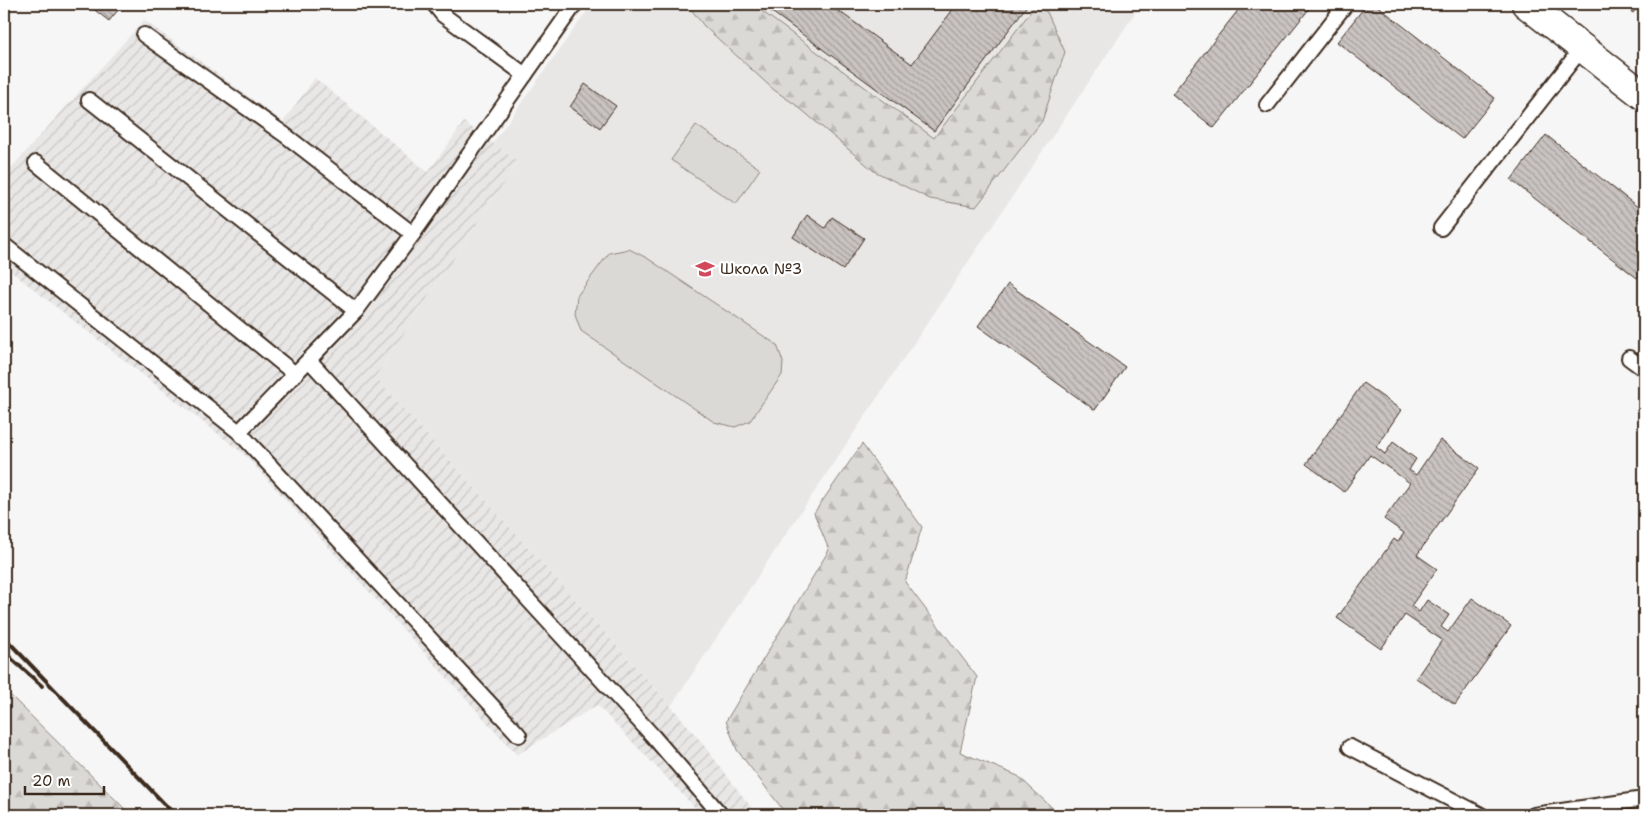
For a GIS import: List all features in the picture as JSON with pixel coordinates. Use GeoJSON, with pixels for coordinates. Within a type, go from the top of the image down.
{"type":"FeatureCollection","features":[{"type":"Feature","properties":{"kind":"main road"},"geometry":{"type":"LineString","coordinates":[[1526,4],[1644,96]]}},
{"type":"Feature","properties":{"kind":"lane"},"geometry":{"type":"LineString","coordinates":[[434,4],[443,15],[524,75]]}},
{"type":"Feature","properties":{"kind":"lane"},"geometry":{"type":"LineString","coordinates":[[239,432],[356,311],[413,234],[575,4]]}},
{"type":"Feature","properties":{"kind":"lane"},"geometry":{"type":"LineString","coordinates":[[1267,105],[1346,4]]}},
{"type":"Feature","properties":{"kind":"lane"},"geometry":{"type":"LineString","coordinates":[[144,35],[285,135],[413,234]]}},
{"type":"Feature","properties":{"kind":"lane"},"geometry":{"type":"LineString","coordinates":[[1441,228],[1582,48]]}},
{"type":"Feature","properties":{"kind":"lane"},"geometry":{"type":"LineString","coordinates":[[89,100],[356,311]]}},
{"type":"Feature","properties":{"kind":"lane"},"geometry":{"type":"LineString","coordinates":[[36,162],[295,374]]}},
{"type":"Feature","properties":{"kind":"lane"},"geometry":{"type":"LineString","coordinates":[[4,246],[239,432],[519,734]]}},
{"type":"Feature","properties":{"kind":"lane"},"geometry":{"type":"LineString","coordinates":[[1629,358],[1644,369]]}},
{"type":"Feature","properties":{"kind":"lane"},"geometry":{"type":"LineString","coordinates":[[309,360],[652,735],[722,815]]}},
{"type":"Feature","properties":{"kind":"lane"},"geometry":{"type":"LineString","coordinates":[[1350,747],[1481,815]]}},
{"type":"Feature","properties":{"kind":"lane"},"geometry":{"type":"LineString","coordinates":[[1534,815],[1644,799]]}},
{"type":"Feature","properties":{"kind":"shaded area","name":"Школа №3"},"geometry":{"type":"Polygon","coordinates":[[[592,4],[1141,4],[671,706],[375,377],[518,162],[492,144],[592,4]]]}},
{"type":"Feature","properties":{"kind":"shaded area"},"geometry":{"type":"Polygon","coordinates":[[[144,20],[283,122],[315,78],[428,172],[464,122],[518,162],[375,377],[671,706],[699,739],[757,815],[702,815],[597,705],[517,755],[245,455],[4,266],[4,162],[11,168],[144,20]]]}},
{"type":"Feature","properties":{"kind":"green space"},"geometry":{"type":"Polygon","coordinates":[[[687,4],[752,4],[934,138],[1035,6],[1047,12],[1065,52],[1042,121],[976,207],[930,199],[874,171],[796,105],[774,90],[704,26],[687,4]]]}},
{"type":"Feature","properties":{"kind":"green space"},"geometry":{"type":"Polygon","coordinates":[[[696,125],[760,169],[736,204],[671,160],[696,125]]]}},
{"type":"Feature","properties":{"kind":"green space"},"geometry":{"type":"Polygon","coordinates":[[[629,249],[647,258],[777,345],[783,362],[782,375],[750,421],[735,427],[714,422],[581,331],[575,314],[577,296],[609,253],[629,249]]]}},
{"type":"Feature","properties":{"kind":"green space"},"geometry":{"type":"Polygon","coordinates":[[[862,444],[922,527],[905,582],[977,677],[960,752],[1018,776],[1060,815],[787,815],[737,750],[726,721],[829,550],[814,513],[862,444]]]}},
{"type":"Feature","properties":{"kind":"green space"},"geometry":{"type":"Polygon","coordinates":[[[4,689],[131,815],[4,815],[4,689]]]}},
{"type":"Feature","properties":{"kind":"building"},"geometry":{"type":"Polygon","coordinates":[[[87,4],[123,4],[109,21],[87,4]]]}},
{"type":"Feature","properties":{"kind":"building"},"geometry":{"type":"Polygon","coordinates":[[[761,4],[829,4],[912,64],[957,4],[1028,4],[934,131],[761,4]]]}},
{"type":"Feature","properties":{"kind":"building"},"geometry":{"type":"Polygon","coordinates":[[[1243,4],[1313,4],[1214,128],[1172,94],[1243,4]]]}},
{"type":"Feature","properties":{"kind":"building"},"geometry":{"type":"Polygon","coordinates":[[[1367,4],[1375,4],[1495,98],[1462,139],[1337,42],[1367,4]]]}},
{"type":"Feature","properties":{"kind":"building"},"geometry":{"type":"Polygon","coordinates":[[[1620,4],[1640,4],[1633,13],[1620,4]]]}},
{"type":"Feature","properties":{"kind":"building"},"geometry":{"type":"Polygon","coordinates":[[[585,84],[616,106],[600,128],[570,107],[585,84]]]}},
{"type":"Feature","properties":{"kind":"building"},"geometry":{"type":"Polygon","coordinates":[[[1546,135],[1644,212],[1644,269],[1637,278],[1511,180],[1546,135]]]}},
{"type":"Feature","properties":{"kind":"building"},"geometry":{"type":"Polygon","coordinates":[[[807,215],[825,228],[832,217],[864,238],[843,270],[793,237],[807,215]]]}},
{"type":"Feature","properties":{"kind":"building"},"geometry":{"type":"Polygon","coordinates":[[[1008,284],[1125,367],[1095,410],[978,326],[1008,284]]]}},
{"type":"Feature","properties":{"kind":"building"},"geometry":{"type":"Polygon","coordinates":[[[1363,383],[1401,410],[1376,447],[1385,454],[1393,442],[1416,459],[1409,470],[1416,475],[1440,440],[1479,468],[1417,555],[1437,569],[1411,606],[1419,612],[1427,600],[1449,615],[1441,627],[1448,632],[1472,598],[1511,626],[1455,705],[1416,678],[1442,640],[1405,615],[1381,649],[1337,618],[1394,539],[1398,542],[1404,533],[1384,519],[1410,483],[1370,455],[1344,492],[1306,464],[1363,383]]]}},
{"type":"Feature","properties":{"kind":"railway"},"geometry":{"type":"LineString","coordinates":[[4,637],[175,815]]}},
{"type":"Feature","properties":{"kind":"railway"},"geometry":{"type":"LineString","coordinates":[[4,652],[42,686]]}},
{"type":"Feature","properties":{"kind":"place","name":"Школа №3"},"geometry":{"type":"Point","coordinates":[705,269]}}]}
